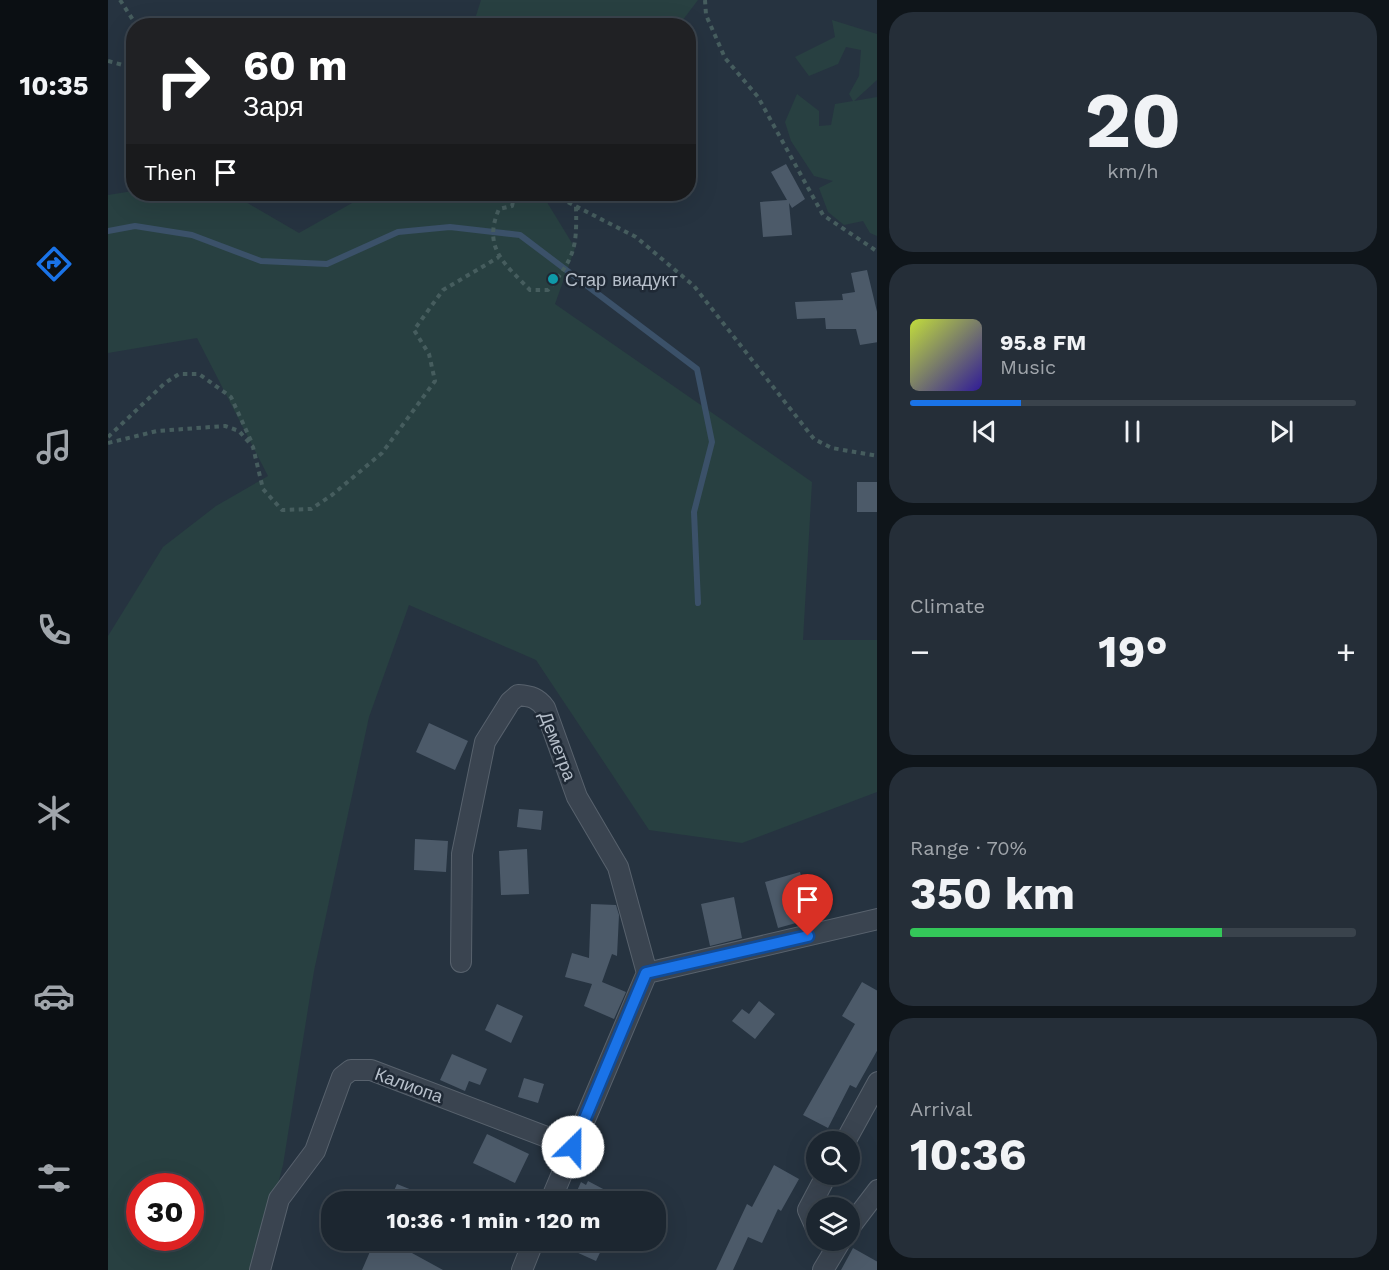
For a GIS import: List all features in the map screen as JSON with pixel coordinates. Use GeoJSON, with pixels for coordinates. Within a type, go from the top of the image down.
{"type":"FeatureCollection","features":[{"type":"Feature","properties":{"kind":"street","name":"Деметра"},"geometry":{"type":"LineString","coordinates":[[461,962],[462,854],[485,742],[510,702],[518,695],[529,695],[539,700],[545,708],[577,797],[618,867],[646,973]]}},
{"type":"Feature","properties":{"kind":"street"},"geometry":{"type":"LineString","coordinates":[[555,1191],[646,973],[877,919]]}},
{"type":"Feature","properties":{"kind":"street","name":"Калиопа"},"geometry":{"type":"LineString","coordinates":[[260,1270],[279,1199],[315,1150],[336,1089],[342,1077],[351,1070],[371,1070],[573,1147]]}},
{"type":"Feature","properties":{"kind":"street"},"geometry":{"type":"LineString","coordinates":[[851,1131],[877,1084]]}},
{"type":"Feature","properties":{"kind":"street"},"geometry":{"type":"LineString","coordinates":[[860,1214],[877,1191]]}},
{"type":"Feature","properties":{"kind":"street"},"geometry":{"type":"LineString","coordinates":[[522,1270],[530,1251]]}},
{"type":"Feature","properties":{"kind":"path"},"geometry":{"type":"LineString","coordinates":[[120,0],[132,18]]}},
{"type":"Feature","properties":{"kind":"path"},"geometry":{"type":"LineString","coordinates":[[705,0],[706,15],[725,58],[758,97],[823,215],[877,251]]}},
{"type":"Feature","properties":{"kind":"path"},"geometry":{"type":"LineString","coordinates":[[108,61],[126,66]]}},
{"type":"Feature","properties":{"kind":"path"},"geometry":{"type":"LineString","coordinates":[[513,201],[512,206],[499,209],[494,227],[493,245],[499,257],[530,290],[548,290],[565,269],[577,244],[576,206]]}},
{"type":"Feature","properties":{"kind":"path"},"geometry":{"type":"LineString","coordinates":[[566,201],[636,237],[694,286],[814,439],[831,448],[877,456]]}},
{"type":"Feature","properties":{"kind":"path"},"geometry":{"type":"LineString","coordinates":[[108,437],[165,383],[179,374],[199,374],[231,397],[253,447],[262,489],[282,510],[311,509],[332,495],[382,453],[435,381],[429,354],[414,330],[443,290],[499,257]]}},
{"type":"Feature","properties":{"kind":"path"},"geometry":{"type":"LineString","coordinates":[[108,443],[157,431],[225,426],[239,431],[253,447]]}},
{"type":"Feature","properties":{"kind":"green space"},"geometry":{"type":"Polygon","coordinates":[[[481,0],[698,0],[684,18],[475,18],[481,0]]]}},
{"type":"Feature","properties":{"kind":"green space"},"geometry":{"type":"Polygon","coordinates":[[[832,20],[877,34],[877,80],[854,101],[877,97],[877,236],[870,233],[863,221],[844,225],[828,212],[819,188],[833,181],[814,176],[791,141],[785,122],[797,94],[819,111],[819,126],[831,125],[835,104],[853,101],[849,94],[859,76],[861,50],[846,47],[838,64],[809,76],[795,57],[835,37],[832,20]]]}},
{"type":"Feature","properties":{"kind":"green space"},"geometry":{"type":"Polygon","coordinates":[[[126,192],[126,201],[244,201],[299,233],[356,201],[546,201],[575,248],[555,304],[812,482],[803,640],[877,640],[877,792],[742,843],[649,830],[536,660],[409,605],[369,717],[314,971],[283,1165],[255,1270],[108,1270],[108,636],[163,547],[216,506],[268,476],[197,338],[108,353],[108,195],[126,192]]]}},
{"type":"Feature","properties":{"kind":"building"},"geometry":{"type":"Polygon","coordinates":[[[786,164],[805,199],[792,208],[789,203],[792,235],[763,237],[760,202],[787,200],[771,172],[786,164]]]}},
{"type":"Feature","properties":{"kind":"building"},"geometry":{"type":"Polygon","coordinates":[[[867,270],[877,312],[877,342],[860,345],[856,329],[826,329],[825,318],[797,319],[795,302],[843,300],[842,294],[855,292],[851,273],[867,270]]]}},
{"type":"Feature","properties":{"kind":"building"},"geometry":{"type":"Polygon","coordinates":[[[857,482],[877,482],[877,512],[857,512],[857,482]]]}},
{"type":"Feature","properties":{"kind":"building"},"geometry":{"type":"Polygon","coordinates":[[[429,723],[468,741],[455,770],[416,752],[429,723]]]}},
{"type":"Feature","properties":{"kind":"building"},"geometry":{"type":"Polygon","coordinates":[[[519,809],[543,811],[541,830],[517,827],[519,809]]]}},
{"type":"Feature","properties":{"kind":"building"},"geometry":{"type":"Polygon","coordinates":[[[415,839],[448,841],[446,872],[414,870],[415,839]]]}},
{"type":"Feature","properties":{"kind":"building"},"geometry":{"type":"Polygon","coordinates":[[[527,849],[529,894],[501,895],[499,851],[527,849]]]}},
{"type":"Feature","properties":{"kind":"building"},"geometry":{"type":"Polygon","coordinates":[[[800,872],[803,882],[812,880],[817,895],[809,897],[814,918],[778,928],[765,882],[800,872]]]}},
{"type":"Feature","properties":{"kind":"building"},"geometry":{"type":"Polygon","coordinates":[[[734,897],[742,938],[710,946],[701,904],[734,897]]]}},
{"type":"Feature","properties":{"kind":"building"},"geometry":{"type":"Polygon","coordinates":[[[591,904],[616,905],[619,915],[617,956],[612,954],[602,982],[626,992],[614,1019],[584,1006],[592,984],[565,977],[572,953],[589,958],[591,904]]]}},
{"type":"Feature","properties":{"kind":"building"},"geometry":{"type":"Polygon","coordinates":[[[862,982],[877,990],[877,1051],[856,1088],[850,1085],[828,1128],[803,1115],[855,1024],[842,1016],[862,982]]]}},
{"type":"Feature","properties":{"kind":"building"},"geometry":{"type":"Polygon","coordinates":[[[759,1001],[775,1014],[755,1039],[732,1021],[742,1009],[749,1014],[759,1001]]]}},
{"type":"Feature","properties":{"kind":"building"},"geometry":{"type":"Polygon","coordinates":[[[497,1004],[523,1016],[511,1043],[485,1030],[497,1004]]]}},
{"type":"Feature","properties":{"kind":"building"},"geometry":{"type":"Polygon","coordinates":[[[452,1054],[487,1069],[480,1085],[469,1081],[465,1091],[440,1080],[452,1054]]]}},
{"type":"Feature","properties":{"kind":"building"},"geometry":{"type":"Polygon","coordinates":[[[524,1078],[544,1084],[538,1103],[518,1097],[524,1078]]]}},
{"type":"Feature","properties":{"kind":"building"},"geometry":{"type":"Polygon","coordinates":[[[487,1134],[529,1154],[515,1183],[473,1163],[487,1134]]]}},
{"type":"Feature","properties":{"kind":"building"},"geometry":{"type":"Polygon","coordinates":[[[774,1165],[799,1179],[781,1211],[778,1209],[762,1243],[748,1237],[733,1270],[716,1270],[747,1204],[752,1207],[774,1165]]]}},
{"type":"Feature","properties":{"kind":"building"},"geometry":{"type":"Polygon","coordinates":[[[588,1181],[605,1190],[577,1191],[581,1182],[586,1185],[588,1181]]]}},
{"type":"Feature","properties":{"kind":"building"},"geometry":{"type":"Polygon","coordinates":[[[397,1184],[414,1191],[394,1191],[397,1184]]]}},
{"type":"Feature","properties":{"kind":"building"},"geometry":{"type":"Polygon","coordinates":[[[370,1251],[408,1251],[443,1270],[362,1270],[370,1251]]]}},
{"type":"Feature","properties":{"kind":"building"},"geometry":{"type":"Polygon","coordinates":[[[576,1251],[601,1251],[596,1261],[576,1251]]]}},
{"type":"Feature","properties":{"kind":"building"},"geometry":{"type":"Polygon","coordinates":[[[851,1251],[858,1251],[877,1261],[877,1270],[841,1270],[851,1251]]]}},
{"type":"Feature","properties":{"kind":"waterway"},"geometry":{"type":"LineString","coordinates":[[108,231],[135,226],[192,235],[261,261],[327,264],[398,232],[450,227],[520,235],[697,369],[712,442],[694,512],[698,603]]}},
{"type":"Feature","properties":{"kind":"place","name":"Стар виадукт"},"geometry":{"type":"Point","coordinates":[553,279]}},
{"type":"Feature","properties":{"kind":"route"},"geometry":{"type":"LineString","coordinates":[[573,1147],[646,973],[808,936]]}}]}
